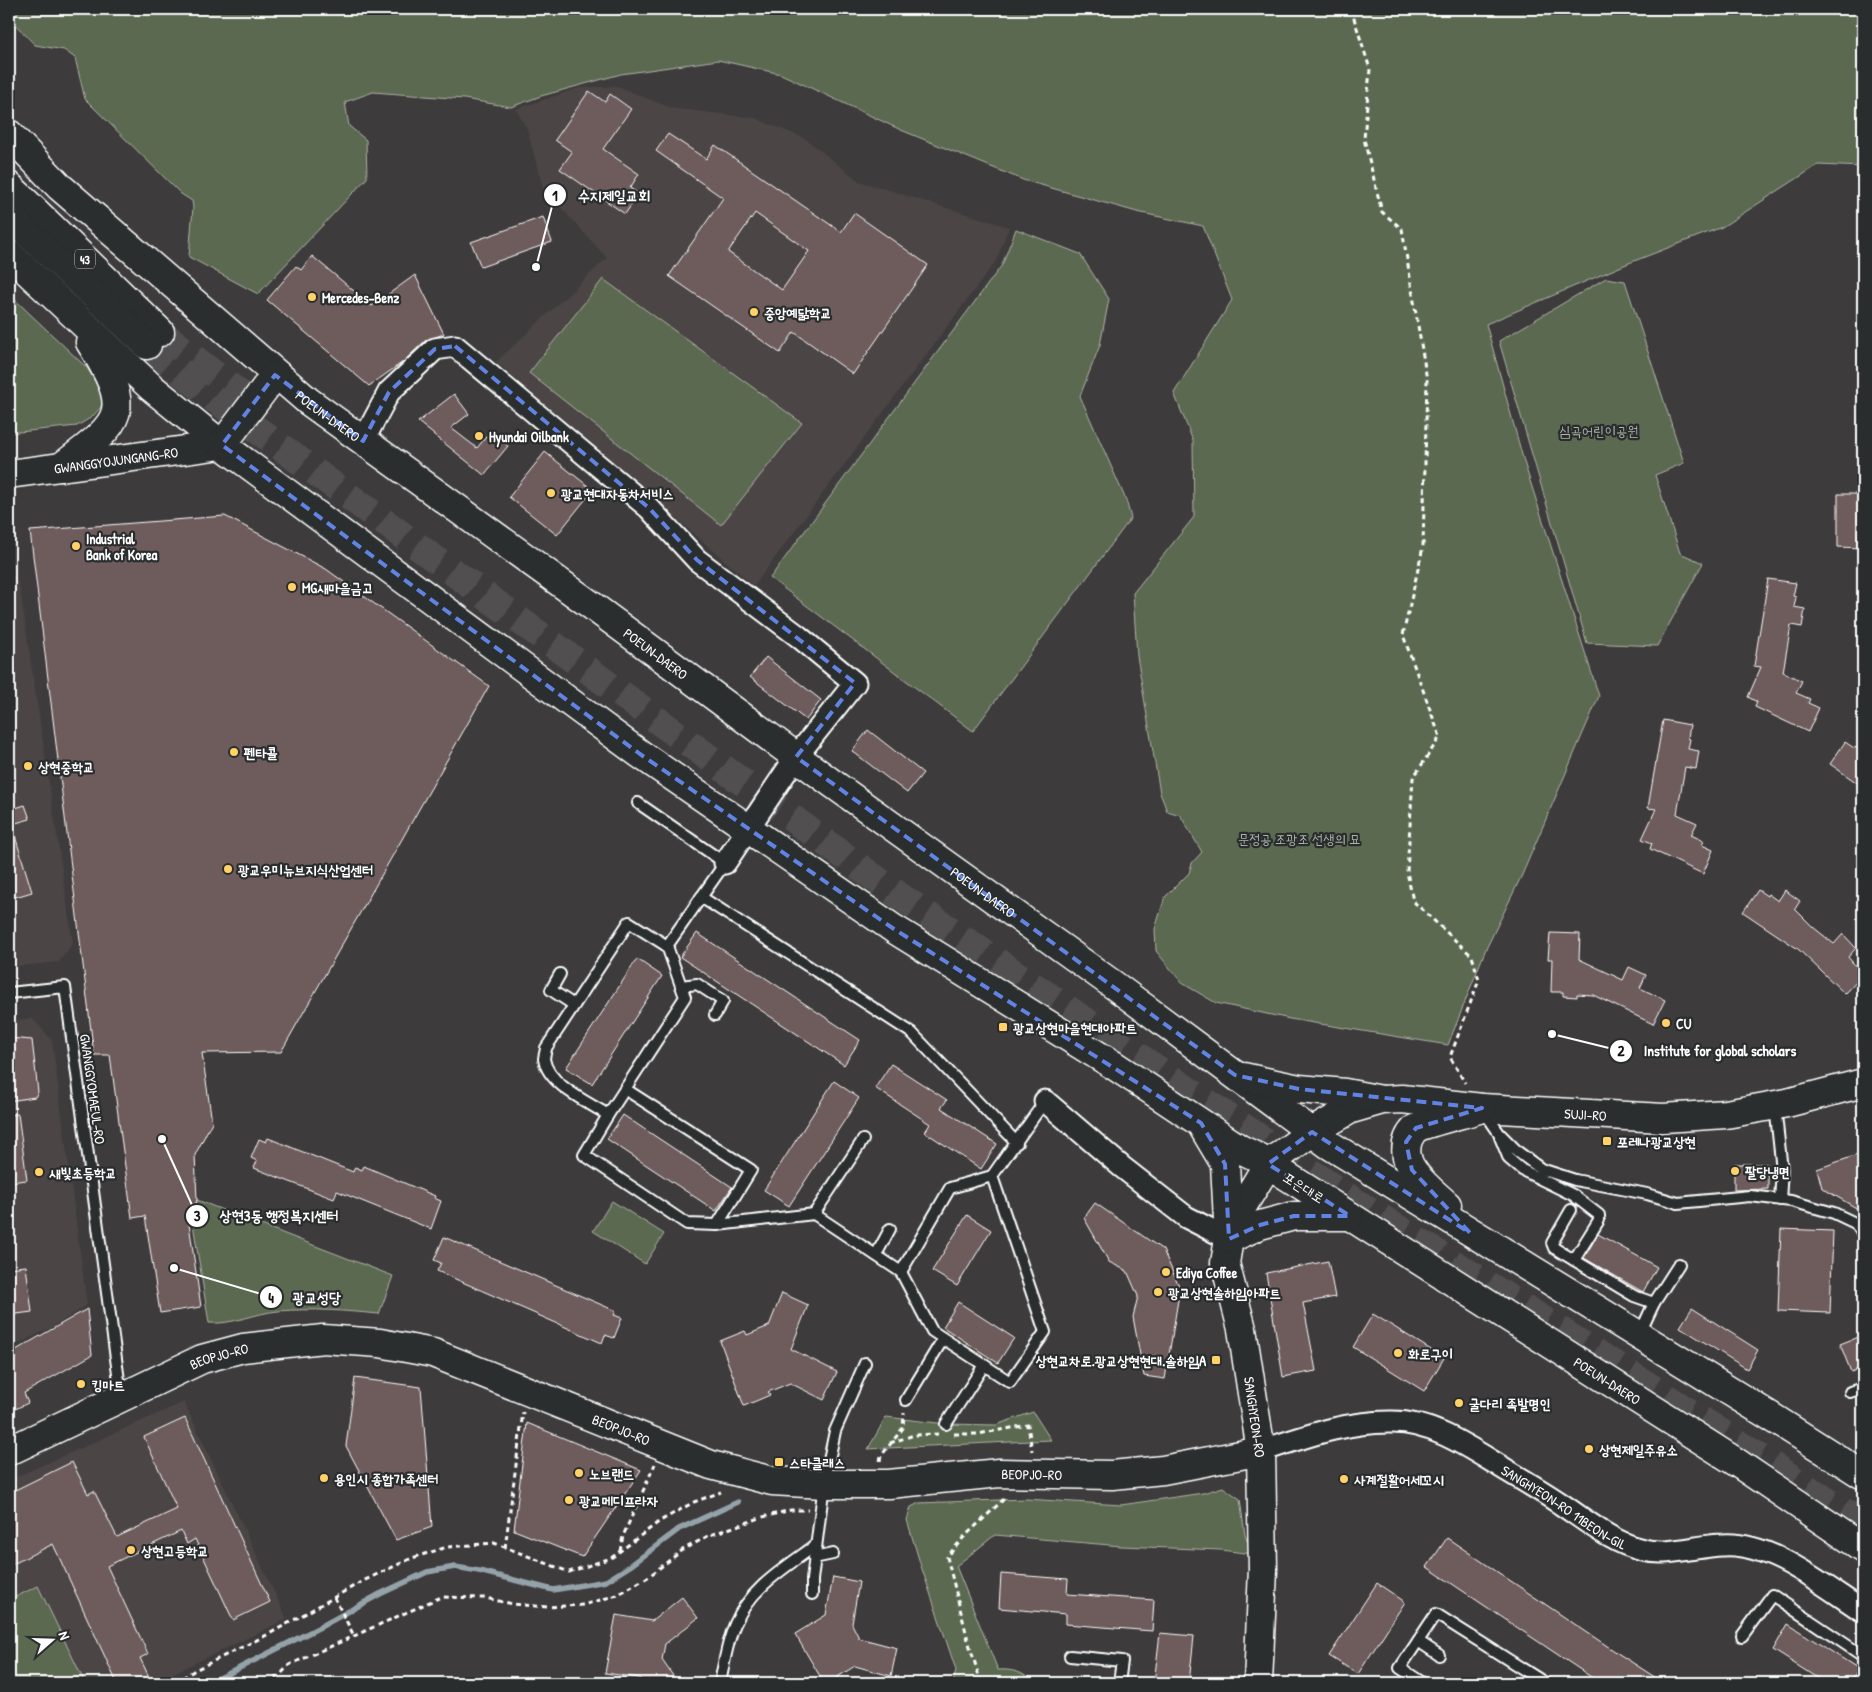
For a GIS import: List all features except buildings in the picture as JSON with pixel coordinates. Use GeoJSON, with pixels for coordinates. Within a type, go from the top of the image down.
{"type":"FeatureCollection","features":[{"type":"Feature","properties":{"kind":"main road","name":"POEUN-DAERO"},"geometry":{"type":"LineString","coordinates":[[9,134],[60,187],[275,375],[308,401],[591,605],[796,757],[1115,986],[1328,1144],[1863,1475]]}},
{"type":"Feature","properties":{"kind":"main road","name":"43"},"geometry":{"type":"LineString","coordinates":[[9,186],[154,338],[9,216]]}},
{"type":"Feature","properties":{"kind":"main road"},"geometry":{"type":"LineString","coordinates":[[9,254],[152,388],[222,445],[640,754],[894,929],[1115,1066],[1201,1123],[1225,1164],[1229,1240],[1260,1225],[1294,1216],[1350,1216]]}},
{"type":"Feature","properties":{"kind":"main road"},"geometry":{"type":"LineString","coordinates":[[61,467],[106,431],[113,422],[117,409],[117,394],[107,370],[72,313]]}},
{"type":"Feature","properties":{"kind":"main road"},"geometry":{"type":"LineString","coordinates":[[222,445],[275,375]]}},
{"type":"Feature","properties":{"kind":"main road","name":"GWANGGYOJUNGANG-RO"},"geometry":{"type":"LineString","coordinates":[[9,474],[222,445]]}},
{"type":"Feature","properties":{"kind":"main road"},"geometry":{"type":"LineString","coordinates":[[1234,1075],[1299,1089],[1345,1093],[1382,1100]]}},
{"type":"Feature","properties":{"kind":"main road","name":"SUJI-RO"},"geometry":{"type":"LineString","coordinates":[[1268,1164],[1312,1132],[1351,1110],[1382,1100],[1402,1099],[1482,1108],[1663,1118],[1726,1114],[1775,1105],[1863,1083]]}},
{"type":"Feature","properties":{"kind":"main road"},"geometry":{"type":"LineString","coordinates":[[1470,1233],[1445,1203],[1428,1189],[1412,1170],[1406,1155],[1406,1142],[1416,1128],[1482,1108]]}},
{"type":"Feature","properties":{"kind":"main road","name":"포은대로"},"geometry":{"type":"LineString","coordinates":[[1201,1123],[1350,1216]]}},
{"type":"Feature","properties":{"kind":"main road","name":"SANGHYEON-RO"},"geometry":{"type":"LineString","coordinates":[[1258,1683],[1263,1569],[1261,1451],[1242,1329],[1225,1263],[1229,1240],[1242,1207],[1268,1164]]}},
{"type":"Feature","properties":{"kind":"main road","name":"POEUN-DAERO"},"geometry":{"type":"LineString","coordinates":[[1350,1216],[1733,1460],[1863,1548]]}},
{"type":"Feature","properties":{"kind":"main road","name":"BEOPJO-RO"},"geometry":{"type":"LineString","coordinates":[[9,1451],[121,1399],[184,1367],[224,1352],[284,1342],[324,1339],[380,1343],[433,1354],[711,1465],[772,1481],[822,1497],[877,1484],[1020,1473],[1112,1475],[1163,1470],[1261,1451]]}},
{"type":"Feature","properties":{"kind":"street"},"geometry":{"type":"LineString","coordinates":[[363,441],[389,392],[435,350],[455,346],[649,508],[697,560],[798,636],[855,683],[796,757],[725,863]]}},
{"type":"Feature","properties":{"kind":"street"},"geometry":{"type":"LineString","coordinates":[[1045,1101],[1122,1167],[1186,1216],[1229,1240]]}},
{"type":"Feature","properties":{"kind":"street","name":"SANGHYEON-RO 11BEON-GIL"},"geometry":{"type":"LineString","coordinates":[[1261,1451],[1342,1427],[1394,1422],[1421,1426],[1442,1433],[1482,1455],[1598,1529],[1624,1543],[1643,1550],[1661,1552],[1722,1544],[1736,1545],[1762,1552],[1786,1562],[1863,1611]]}},
{"type":"Feature","properties":{"kind":"lane"},"geometry":{"type":"LineString","coordinates":[[638,803],[725,863],[668,946]]}},
{"type":"Feature","properties":{"kind":"lane"},"geometry":{"type":"LineString","coordinates":[[701,897],[912,1033],[1017,1142]]}},
{"type":"Feature","properties":{"kind":"lane"},"geometry":{"type":"LineString","coordinates":[[608,1114],[554,1079],[544,1058],[546,1048],[630,922],[668,946],[685,996],[608,1114],[584,1155],[687,1224],[717,1225],[814,1214],[901,1272],[932,1331],[1010,1382],[1045,1332],[992,1176]]}},
{"type":"Feature","properties":{"kind":"lane"},"geometry":{"type":"LineString","coordinates":[[560,974],[551,990],[574,1005]]}},
{"type":"Feature","properties":{"kind":"lane"},"geometry":{"type":"LineString","coordinates":[[681,986],[697,984],[723,1001],[715,1015]]}},
{"type":"Feature","properties":{"kind":"lane","name":"GWANGGYOMAEUL-RO"},"geometry":{"type":"LineString","coordinates":[[9,993],[65,986],[121,1399]]}},
{"type":"Feature","properties":{"kind":"lane"},"geometry":{"type":"LineString","coordinates":[[625,1089],[751,1170],[717,1225]]}},
{"type":"Feature","properties":{"kind":"lane"},"geometry":{"type":"LineString","coordinates":[[901,1272],[950,1188],[992,1176],[1045,1101]]}},
{"type":"Feature","properties":{"kind":"lane"},"geometry":{"type":"LineString","coordinates":[[1775,1105],[1782,1170],[1780,1200]]}},
{"type":"Feature","properties":{"kind":"lane"},"geometry":{"type":"LineString","coordinates":[[1482,1108],[1499,1133],[1518,1152],[1541,1169],[1575,1180],[1647,1194],[1678,1203],[1750,1196],[1791,1201],[1834,1214],[1855,1223],[1863,1234]]}},
{"type":"Feature","properties":{"kind":"lane"},"geometry":{"type":"LineString","coordinates":[[1499,1133],[1509,1159],[1522,1170],[1573,1195],[1599,1215],[1600,1220],[1574,1260]]}},
{"type":"Feature","properties":{"kind":"lane"},"geometry":{"type":"LineString","coordinates":[[814,1214],[863,1140]]}},
{"type":"Feature","properties":{"kind":"lane"},"geometry":{"type":"LineString","coordinates":[[1571,1210],[1552,1243],[1554,1248],[1634,1296],[1654,1303]]}},
{"type":"Feature","properties":{"kind":"lane"},"geometry":{"type":"LineString","coordinates":[[876,1255],[890,1229]]}},
{"type":"Feature","properties":{"kind":"lane"},"geometry":{"type":"LineString","coordinates":[[1639,1336],[1654,1303],[1679,1264]]}},
{"type":"Feature","properties":{"kind":"lane"},"geometry":{"type":"LineString","coordinates":[[906,1400],[943,1339]]}},
{"type":"Feature","properties":{"kind":"lane"},"geometry":{"type":"LineString","coordinates":[[812,1594],[814,1558],[822,1497],[835,1431],[865,1364]]}},
{"type":"Feature","properties":{"kind":"lane"},"geometry":{"type":"LineString","coordinates":[[947,1429],[984,1365]]}},
{"type":"Feature","properties":{"kind":"lane"},"geometry":{"type":"LineString","coordinates":[[1850,1392],[1863,1388]]}},
{"type":"Feature","properties":{"kind":"lane"},"geometry":{"type":"LineString","coordinates":[[720,1683],[734,1626],[742,1608],[775,1575],[816,1545]]}},
{"type":"Feature","properties":{"kind":"lane"},"geometry":{"type":"LineString","coordinates":[[814,1558],[833,1554]]}},
{"type":"Feature","properties":{"kind":"lane"},"geometry":{"type":"LineString","coordinates":[[1742,1636],[1772,1595],[1863,1656]]}},
{"type":"Feature","properties":{"kind":"lane"},"geometry":{"type":"LineString","coordinates":[[1423,1683],[1400,1668],[1436,1614],[1545,1683]]}},
{"type":"Feature","properties":{"kind":"lane"},"geometry":{"type":"LineString","coordinates":[[1418,1641],[1440,1655]]}},
{"type":"Feature","properties":{"kind":"lane"},"geometry":{"type":"LineString","coordinates":[[1070,1656],[1122,1661],[1119,1683]]}},
{"type":"Feature","properties":{"kind":"path"},"geometry":{"type":"LineString","coordinates":[[1351,9],[1370,69],[1364,138],[1382,212],[1402,229],[1427,380],[1423,547],[1403,635],[1440,737],[1413,778],[1408,872],[1413,901],[1472,956],[1479,980],[1450,1057],[1482,1108]]}},
{"type":"Feature","properties":{"kind":"path"},"geometry":{"type":"LineString","coordinates":[[505,1548],[526,1391]]}},
{"type":"Feature","properties":{"kind":"path"},"geometry":{"type":"LineString","coordinates":[[877,1484],[880,1456],[903,1428],[906,1400]]}},
{"type":"Feature","properties":{"kind":"path"},"geometry":{"type":"LineString","coordinates":[[947,1429],[978,1434],[1028,1425],[1020,1473],[1003,1500],[963,1538],[948,1558],[968,1640],[981,1683]]}},
{"type":"Feature","properties":{"kind":"path"},"geometry":{"type":"LineString","coordinates":[[890,1443],[914,1435],[939,1434]]}},
{"type":"Feature","properties":{"kind":"path"},"geometry":{"type":"LineString","coordinates":[[620,1551],[623,1536],[663,1446]]}},
{"type":"Feature","properties":{"kind":"path"},"geometry":{"type":"LineString","coordinates":[[175,1683],[194,1670],[269,1634],[363,1581],[412,1558],[447,1547],[494,1543],[569,1572],[612,1558],[660,1521],[694,1502],[726,1490]]}},
{"type":"Feature","properties":{"kind":"path"},"geometry":{"type":"LineString","coordinates":[[267,1683],[280,1675],[288,1664],[354,1634],[388,1622],[441,1597],[485,1598],[513,1604],[546,1607],[583,1605],[617,1595],[648,1577],[684,1548],[710,1536],[791,1510],[822,1497]]}},
{"type":"Feature","properties":{"kind":"path"},"geometry":{"type":"LineString","coordinates":[[334,1597],[354,1634]]}},
{"type":"Feature","properties":{"kind":"highlighted area"},"geometry":{"type":"Polygon","coordinates":[[[455,346],[649,508],[697,560],[855,683],[796,757],[1235,1075],[1299,1089],[1482,1108],[1416,1128],[1406,1142],[1412,1170],[1470,1233],[1312,1132],[1268,1164],[1350,1216],[1294,1216],[1260,1225],[1229,1239],[1225,1164],[1201,1123],[894,929],[640,754],[222,445],[275,375],[363,441],[389,392],[435,349],[455,346]]]}},
{"type":"Feature","properties":{"kind":"shaded area","name":"중앙예닮학교"},"geometry":{"type":"Polygon","coordinates":[[[617,86],[671,108],[755,118],[806,139],[859,181],[1009,227],[996,261],[754,586],[496,362],[607,258],[543,188],[527,129],[516,109],[579,88],[617,86]]]}},
{"type":"Feature","properties":{"kind":"shaded area","name":"상현중학교"},"geometry":{"type":"Polygon","coordinates":[[[9,573],[15,576],[20,589],[73,943],[59,962],[9,967],[9,573]]]}},
{"type":"Feature","properties":{"kind":"shaded area","name":"새빛초등학교"},"geometry":{"type":"Polygon","coordinates":[[[32,1018],[52,1040],[87,1305],[53,1327],[9,1348],[9,1021],[32,1018]]]}},
{"type":"Feature","properties":{"kind":"shaded area","name":"상현고등학교"},"geometry":{"type":"Polygon","coordinates":[[[184,1402],[287,1619],[153,1683],[9,1683],[9,1480],[184,1402]]]}},
{"type":"Feature","properties":{"kind":"green space","name":"문정공 조광조 선생의 묘"},"geometry":{"type":"Polygon","coordinates":[[[21,9],[1863,9],[1863,167],[1818,165],[1722,227],[1629,263],[1486,324],[1524,462],[1599,696],[1522,875],[1485,951],[1448,1045],[1290,1019],[1216,1003],[1182,983],[1156,951],[1155,929],[1165,897],[1189,873],[1192,863],[1202,852],[1180,815],[1167,811],[1160,793],[1137,656],[1133,593],[1194,517],[1193,441],[1174,393],[1232,300],[1203,226],[1137,212],[1023,180],[901,130],[781,74],[718,60],[621,74],[541,96],[511,107],[464,99],[373,92],[345,102],[349,126],[366,140],[367,178],[258,294],[189,257],[192,201],[181,194],[85,99],[75,58],[64,50],[35,45],[11,20],[21,9]]]}},
{"type":"Feature","properties":{"kind":"green space"},"geometry":{"type":"Polygon","coordinates":[[[1016,229],[1080,254],[1109,299],[1100,345],[1080,396],[1126,500],[1131,518],[973,731],[770,578],[1002,265],[1016,229]]]}},
{"type":"Feature","properties":{"kind":"green space","name":"심곡어린이공원"},"geometry":{"type":"Polygon","coordinates":[[[1606,278],[1625,281],[1684,463],[1655,475],[1680,553],[1703,563],[1657,646],[1587,643],[1499,341],[1606,278]]]}},
{"type":"Feature","properties":{"kind":"green space"},"geometry":{"type":"Polygon","coordinates":[[[603,279],[802,423],[721,525],[529,373],[603,279]]]}},
{"type":"Feature","properties":{"kind":"green space"},"geometry":{"type":"Polygon","coordinates":[[[9,294],[87,368],[99,386],[103,397],[101,407],[92,417],[77,426],[9,433],[9,294]]]}},
{"type":"Feature","properties":{"kind":"green space"},"geometry":{"type":"Polygon","coordinates":[[[197,1200],[393,1276],[379,1314],[329,1310],[291,1310],[269,1312],[226,1322],[209,1323],[192,1218],[197,1200]]]}},
{"type":"Feature","properties":{"kind":"green space"},"geometry":{"type":"Polygon","coordinates":[[[612,1201],[664,1234],[645,1264],[593,1231],[612,1201]]]}},
{"type":"Feature","properties":{"kind":"green space"},"geometry":{"type":"Polygon","coordinates":[[[1033,1412],[1051,1440],[868,1449],[886,1417],[946,1424],[996,1425],[1033,1412]]]}},
{"type":"Feature","properties":{"kind":"green space"},"geometry":{"type":"Polygon","coordinates":[[[1223,1487],[1240,1499],[1245,1535],[1252,1554],[1221,1550],[1121,1546],[995,1535],[956,1566],[998,1670],[1017,1672],[1026,1676],[1033,1683],[953,1683],[956,1670],[907,1520],[911,1507],[919,1503],[1026,1499],[1121,1505],[1203,1493],[1223,1487]]]}},
{"type":"Feature","properties":{"kind":"green space"},"geometry":{"type":"Polygon","coordinates":[[[38,1586],[85,1683],[9,1683],[9,1600],[38,1586]]]}},
{"type":"Feature","properties":{"kind":"waterway"},"geometry":{"type":"LineString","coordinates":[[210,1683],[380,1594],[427,1572],[455,1567],[479,1571],[553,1590],[606,1581],[630,1566],[679,1529],[738,1502]]}},
{"type":"Feature","properties":{"kind":"tunnel"},"geometry":{"type":"LineString","coordinates":[[160,332],[263,412]]}},
{"type":"Feature","properties":{"kind":"tunnel"},"geometry":{"type":"LineString","coordinates":[[147,345],[216,400],[898,895],[1346,1196],[1655,1390],[1863,1524]]}},
{"type":"Feature","properties":{"kind":"place","name":"수지제일교회"},"geometry":{"type":"Point","coordinates":[536,267]}},
{"type":"Feature","properties":{"kind":"place","name":"Mercedes-Benz"},"geometry":{"type":"Point","coordinates":[312,297]}},
{"type":"Feature","properties":{"kind":"place","name":"중앙예닮학교"},"geometry":{"type":"Point","coordinates":[754,312]}},
{"type":"Feature","properties":{"kind":"place","name":"Hyundai Oilbank"},"geometry":{"type":"Point","coordinates":[479,436]}},
{"type":"Feature","properties":{"kind":"place","name":"광교현대자동차서비스"},"geometry":{"type":"Point","coordinates":[551,493]}},
{"type":"Feature","properties":{"kind":"place","name":"Industrial Bank of Korea"},"geometry":{"type":"Point","coordinates":[76,546]}},
{"type":"Feature","properties":{"kind":"place","name":"MG새마을금고"},"geometry":{"type":"Point","coordinates":[292,587]}},
{"type":"Feature","properties":{"kind":"place","name":"펜타콜"},"geometry":{"type":"Point","coordinates":[234,752]}},
{"type":"Feature","properties":{"kind":"place","name":"상현중학교"},"geometry":{"type":"Point","coordinates":[28,766]}},
{"type":"Feature","properties":{"kind":"place","name":"광교우미뉴브지식산업센터"},"geometry":{"type":"Point","coordinates":[228,869]}},
{"type":"Feature","properties":{"kind":"place","name":"CU"},"geometry":{"type":"Point","coordinates":[1666,1023]}},
{"type":"Feature","properties":{"kind":"place","name":"광교상현마을현대아파트"},"geometry":{"type":"Point","coordinates":[1003,1027]}},
{"type":"Feature","properties":{"kind":"place","name":"Institute for global scholars"},"geometry":{"type":"Point","coordinates":[1552,1034]}},
{"type":"Feature","properties":{"kind":"place","name":"상현3동 행정복지센터"},"geometry":{"type":"Point","coordinates":[162,1139]}},
{"type":"Feature","properties":{"kind":"place","name":"포레나광교상현"},"geometry":{"type":"Point","coordinates":[1607,1141]}},
{"type":"Feature","properties":{"kind":"place","name":"팔당냉면"},"geometry":{"type":"Point","coordinates":[1735,1171]}},
{"type":"Feature","properties":{"kind":"place","name":"새빛초등학교"},"geometry":{"type":"Point","coordinates":[39,1172]}},
{"type":"Feature","properties":{"kind":"place","name":"광교성당"},"geometry":{"type":"Point","coordinates":[174,1268]}},
{"type":"Feature","properties":{"kind":"place","name":"Ediya Coffee"},"geometry":{"type":"Point","coordinates":[1166,1272]}},
{"type":"Feature","properties":{"kind":"place","name":"광교상현솔하임아파트"},"geometry":{"type":"Point","coordinates":[1158,1292]}},
{"type":"Feature","properties":{"kind":"place","name":"화로구이"},"geometry":{"type":"Point","coordinates":[1398,1353]}},
{"type":"Feature","properties":{"kind":"place","name":"상현교차로.광교상현현대.솔하임A"},"geometry":{"type":"Point","coordinates":[1216,1360]}},
{"type":"Feature","properties":{"kind":"place","name":"킹마트"},"geometry":{"type":"Point","coordinates":[81,1384]}},
{"type":"Feature","properties":{"kind":"place","name":"굴다리 족발명인"},"geometry":{"type":"Point","coordinates":[1459,1403]}},
{"type":"Feature","properties":{"kind":"place","name":"상현제일주유소"},"geometry":{"type":"Point","coordinates":[1589,1449]}},
{"type":"Feature","properties":{"kind":"place","name":"스타클래스"},"geometry":{"type":"Point","coordinates":[779,1462]}},
{"type":"Feature","properties":{"kind":"place","name":"노브랜드"},"geometry":{"type":"Point","coordinates":[579,1473]}},
{"type":"Feature","properties":{"kind":"place","name":"용인시 종합가족센터"},"geometry":{"type":"Point","coordinates":[324,1478]}},
{"type":"Feature","properties":{"kind":"place","name":"사계절활어세꼬시"},"geometry":{"type":"Point","coordinates":[1344,1479]}},
{"type":"Feature","properties":{"kind":"place","name":"광교메디프라자"},"geometry":{"type":"Point","coordinates":[569,1500]}},
{"type":"Feature","properties":{"kind":"place","name":"상현고등학교"},"geometry":{"type":"Point","coordinates":[131,1550]}}]}
